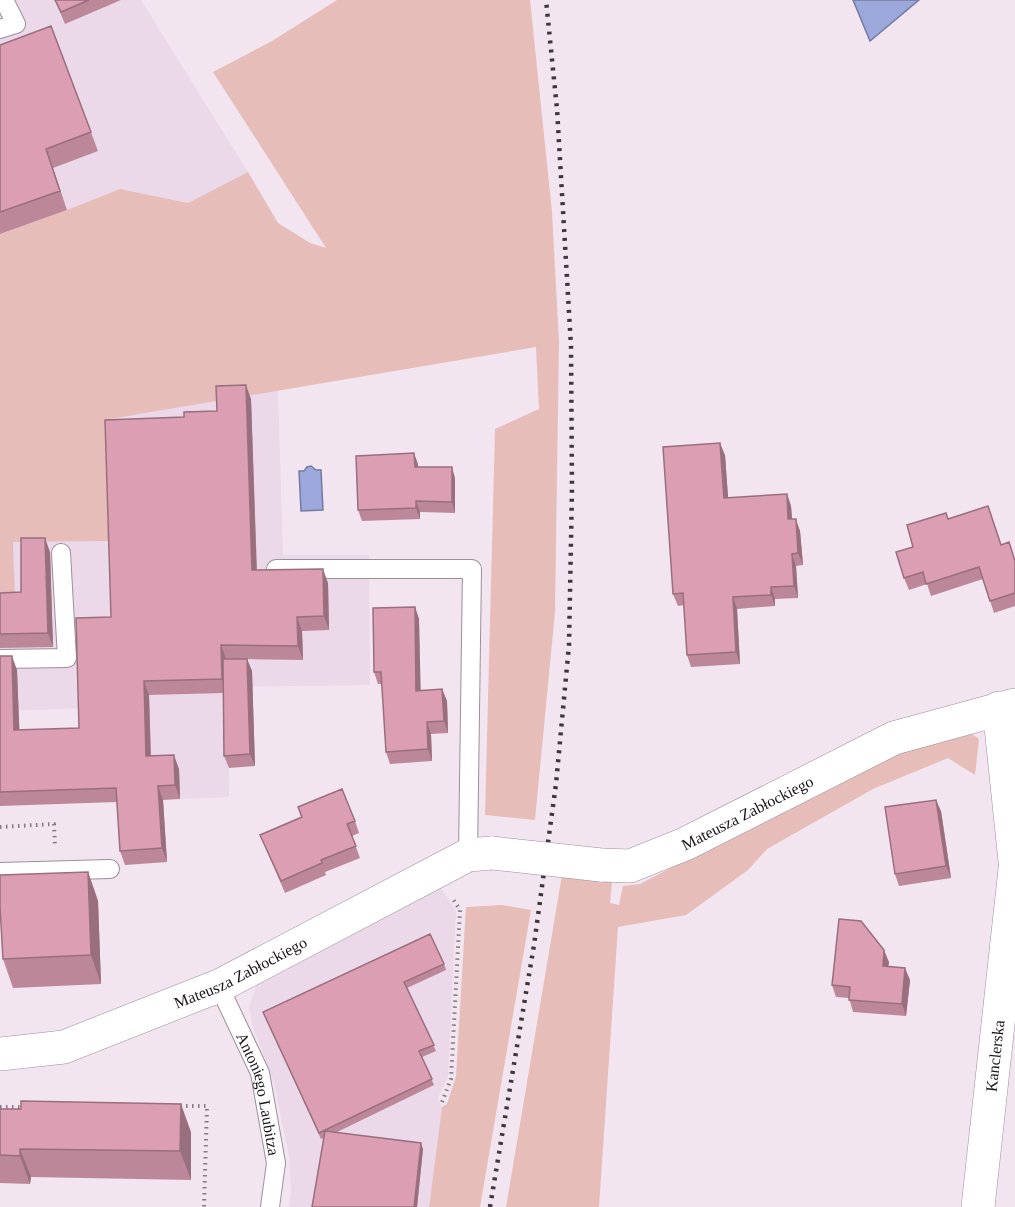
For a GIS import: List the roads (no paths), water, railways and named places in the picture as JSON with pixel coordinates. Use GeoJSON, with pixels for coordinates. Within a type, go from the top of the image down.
{"type":"FeatureCollection","features":[{"type":"Feature","properties":{"kind":"street","name":"Mateusza Zabłockiego"},"geometry":{"type":"LineString","coordinates":[[0,1054],[64,1047],[219,986],[435,872],[480,854],[630,867],[685,844],[894,738],[1007,706]]}},
{"type":"Feature","properties":{"kind":"street"},"geometry":{"type":"LineString","coordinates":[[1007,706],[1015,861]]}},
{"type":"Feature","properties":{"kind":"street","name":"Kanclerska"},"geometry":{"type":"LineString","coordinates":[[978,1207],[1015,869]]}},
{"type":"Feature","properties":{"kind":"lane"},"geometry":{"type":"LineString","coordinates":[[0,30],[15,24],[4,0]]}},
{"type":"Feature","properties":{"kind":"lane"},"geometry":{"type":"LineString","coordinates":[[0,659],[67,658],[61,553]]}},
{"type":"Feature","properties":{"kind":"lane"},"geometry":{"type":"LineString","coordinates":[[276,569],[472,569],[480,854]]}},
{"type":"Feature","properties":{"kind":"lane"},"geometry":{"type":"LineString","coordinates":[[0,872],[110,869]]}},
{"type":"Feature","properties":{"kind":"lane","name":"Antoniego Laubitza"},"geometry":{"type":"LineString","coordinates":[[219,986],[260,1073],[276,1162],[270,1207]]}},
{"type":"Feature","properties":{"kind":"water"},"geometry":{"type":"Polygon","coordinates":[[[853,0],[919,0],[870,41],[853,0]]]}},
{"type":"Feature","properties":{"kind":"water"},"geometry":{"type":"Polygon","coordinates":[[[311,466],[316,470],[321,470],[323,510],[301,511],[299,471],[304,471],[311,466]]]}},
{"type":"Feature","properties":{"kind":"railway"},"geometry":{"type":"LineString","coordinates":[[490,1207],[534,945],[556,784],[569,645],[572,489],[571,346],[557,109],[546,0]]}}]}
